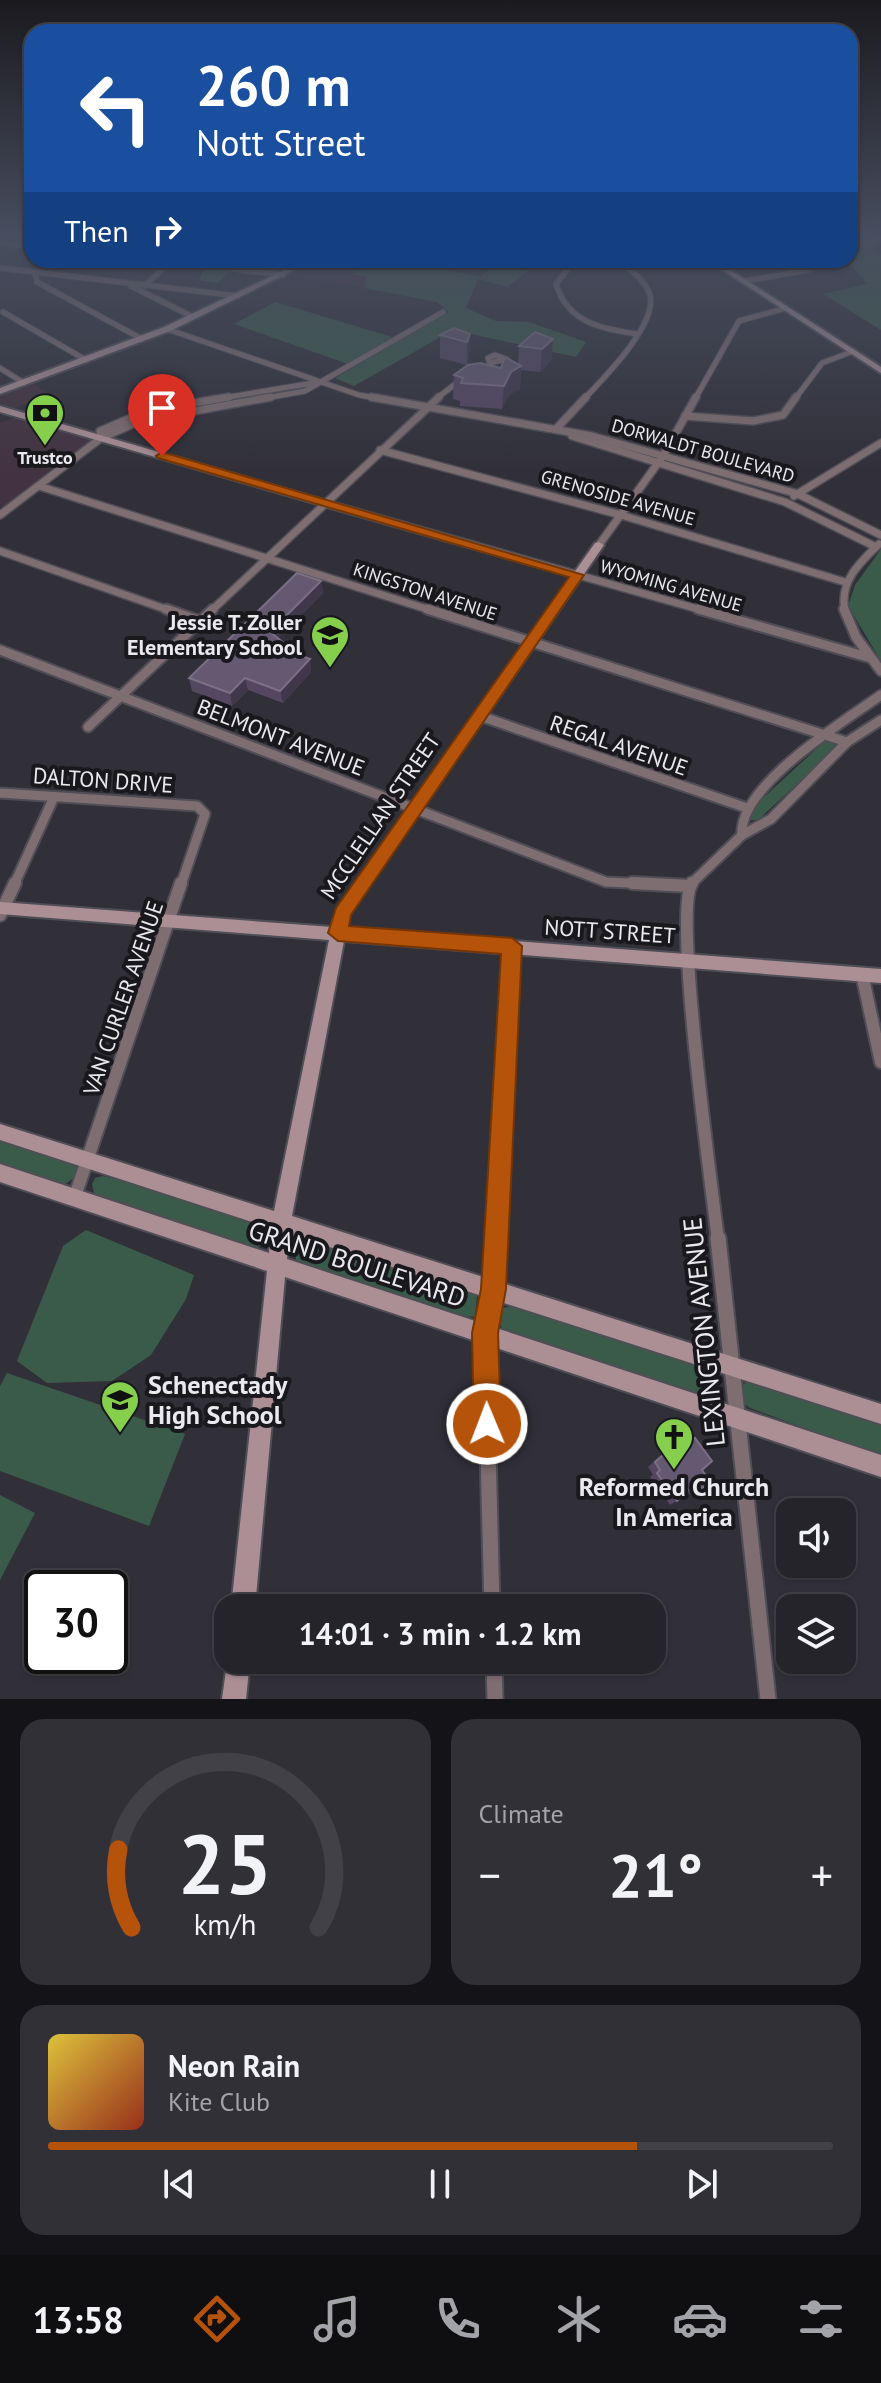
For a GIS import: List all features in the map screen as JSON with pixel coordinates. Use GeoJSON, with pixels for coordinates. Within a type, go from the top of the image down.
{"type":"FeatureCollection","features":[{"type":"Feature","properties":{"kind":"street"},"geometry":{"type":"LineString","coordinates":[[5,313],[86,360]]}},
{"type":"Feature","properties":{"kind":"street"},"geometry":{"type":"LineString","coordinates":[[95,313],[142,339]]}},
{"type":"Feature","properties":{"kind":"street"},"geometry":{"type":"LineString","coordinates":[[185,313],[193,317]]}},
{"type":"Feature","properties":{"kind":"street"},"geometry":{"type":"LineString","coordinates":[[0,391],[142,339],[201,313]]}},
{"type":"Feature","properties":{"kind":"street"},"geometry":{"type":"LineString","coordinates":[[0,515],[101,438],[140,421],[305,391],[441,313]]}},
{"type":"Feature","properties":{"kind":"street"},"geometry":{"type":"LineString","coordinates":[[569,313],[595,327],[637,334]]}},
{"type":"Feature","properties":{"kind":"street"},"geometry":{"type":"LineString","coordinates":[[556,429],[637,334],[649,313]]}},
{"type":"Feature","properties":{"kind":"street","name":"MCCLELLAN STREET"},"geometry":{"type":"LineString","coordinates":[[244,1594],[281,1224],[342,913],[663,456],[739,321],[767,313]]}},
{"type":"Feature","properties":{"kind":"street"},"geometry":{"type":"LineString","coordinates":[[794,313],[881,371]]}},
{"type":"Feature","properties":{"kind":"street","name":"DORWALDT BOULEVARD"},"geometry":{"type":"LineString","coordinates":[[167,329],[320,383],[424,409],[556,429],[798,494],[881,535]]}},
{"type":"Feature","properties":{"kind":"street"},"geometry":{"type":"LineString","coordinates":[[685,416],[753,421],[783,415],[822,363],[851,352]]}},
{"type":"Feature","properties":{"kind":"street"},"geometry":{"type":"LineString","coordinates":[[481,368],[490,363]]}},
{"type":"Feature","properties":{"kind":"street"},"geometry":{"type":"LineString","coordinates":[[0,368],[24,383]]}},
{"type":"Feature","properties":{"kind":"street"},"geometry":{"type":"LineString","coordinates":[[88,727],[424,409],[474,372]]}},
{"type":"Feature","properties":{"kind":"street"},"geometry":{"type":"LineString","coordinates":[[0,409],[324,503]]}},
{"type":"Feature","properties":{"kind":"street","name":"DORWALDT BOULEVARD"},"geometry":{"type":"LineString","coordinates":[[556,429],[656,465],[785,502],[878,545]]}},
{"type":"Feature","properties":{"kind":"street"},"geometry":{"type":"LineString","coordinates":[[785,502],[881,443]]}},
{"type":"Feature","properties":{"kind":"street","name":"GRENOSIDE AVENUE"},"geometry":{"type":"LineString","coordinates":[[380,450],[621,515],[845,582]]}},
{"type":"Feature","properties":{"kind":"street","name":"KINGSTON AVENUE"},"geometry":{"type":"LineString","coordinates":[[39,486],[847,742]]}},
{"type":"Feature","properties":{"kind":"street","name":"WYOMING AVENUE"},"geometry":{"type":"LineString","coordinates":[[324,503],[871,658]]}},
{"type":"Feature","properties":{"kind":"street"},"geometry":{"type":"LineString","coordinates":[[878,545],[845,582],[841,606],[881,671]]}},
{"type":"Feature","properties":{"kind":"street"},"geometry":{"type":"LineString","coordinates":[[0,551],[200,621]]}},
{"type":"Feature","properties":{"kind":"street","name":"BELMONT AVENUE"},"geometry":{"type":"LineString","coordinates":[[0,650],[606,882],[689,886]]}},
{"type":"Feature","properties":{"kind":"street"},"geometry":{"type":"LineString","coordinates":[[742,835],[741,819],[747,808],[785,768],[826,733],[881,695]]}},
{"type":"Feature","properties":{"kind":"street","name":"REGAL AVENUE"},"geometry":{"type":"LineString","coordinates":[[480,716],[747,808]]}},
{"type":"Feature","properties":{"kind":"street"},"geometry":{"type":"LineString","coordinates":[[689,886],[742,835],[771,819],[847,742],[881,720]]}},
{"type":"Feature","properties":{"kind":"street","name":"DALTON DRIVE"},"geometry":{"type":"LineString","coordinates":[[0,793],[203,809]]}},
{"type":"Feature","properties":{"kind":"street"},"geometry":{"type":"LineString","coordinates":[[1,910],[54,797]]}},
{"type":"Feature","properties":{"kind":"street","name":"VAN CURLER AVENUE"},"geometry":{"type":"LineString","coordinates":[[74,1199],[170,920],[205,814],[203,809]]}},
{"type":"Feature","properties":{"kind":"street","name":"LEXINGTON AVENUE"},"geometry":{"type":"LineString","coordinates":[[689,886],[685,900],[687,959],[768,1699]]}},
{"type":"Feature","properties":{"kind":"street","name":"NOTT STREET"},"geometry":{"type":"LineString","coordinates":[[1,910],[170,920],[881,976]]}},
{"type":"Feature","properties":{"kind":"street"},"geometry":{"type":"LineString","coordinates":[[492,1594],[485,1333],[494,1289],[512,946]]}},
{"type":"Feature","properties":{"kind":"street"},"geometry":{"type":"LineString","coordinates":[[862,974],[881,1062]]}},
{"type":"Feature","properties":{"kind":"street","name":"GRAND BOULEVARD"},"geometry":{"type":"LineString","coordinates":[[0,1132],[881,1414]]}},
{"type":"Feature","properties":{"kind":"street","name":"GRAND BOULEVARD"},"geometry":{"type":"LineString","coordinates":[[0,1173],[881,1466]]}},
{"type":"Feature","properties":{"kind":"street"},"geometry":{"type":"LineString","coordinates":[[234,1699],[237,1674]]}},
{"type":"Feature","properties":{"kind":"street"},"geometry":{"type":"LineString","coordinates":[[494,1674],[495,1699]]}},
{"type":"Feature","properties":{"kind":"shaded area"},"geometry":{"type":"Polygon","coordinates":[[[32,383],[49,394],[15,408],[0,403],[0,394],[32,383]]]}},
{"type":"Feature","properties":{"kind":"shaded area"},"geometry":{"type":"Polygon","coordinates":[[[17,417],[93,440],[6,507],[0,506],[0,423],[17,417]]]}},
{"type":"Feature","properties":{"kind":"green space"},"geometry":{"type":"Polygon","coordinates":[[[254,313],[313,313],[392,337],[348,364],[234,324],[254,313]]]}},
{"type":"Feature","properties":{"kind":"green space"},"geometry":{"type":"Polygon","coordinates":[[[447,313],[478,313],[496,321],[529,322],[586,342],[576,357],[453,330],[354,386],[335,378],[447,313]]]}},
{"type":"Feature","properties":{"kind":"green space"},"geometry":{"type":"Polygon","coordinates":[[[854,313],[881,313],[881,330],[854,313]]]}},
{"type":"Feature","properties":{"kind":"green space"},"geometry":{"type":"Polygon","coordinates":[[[881,549],[881,661],[848,606],[855,585],[881,549]]]}},
{"type":"Feature","properties":{"kind":"green space"},"geometry":{"type":"Polygon","coordinates":[[[826,740],[832,741],[836,748],[758,820],[747,820],[762,799],[826,740]]]}},
{"type":"Feature","properties":{"kind":"green space"},"geometry":{"type":"Polygon","coordinates":[[[0,1140],[79,1165],[77,1175],[63,1186],[0,1164],[0,1140]]]}},
{"type":"Feature","properties":{"kind":"green space"},"geometry":{"type":"Polygon","coordinates":[[[103,1176],[146,1186],[263,1225],[268,1237],[265,1244],[253,1249],[100,1198],[94,1193],[92,1184],[95,1178],[103,1176]]]}},
{"type":"Feature","properties":{"kind":"green space"},"geometry":{"type":"Polygon","coordinates":[[[86,1230],[194,1275],[186,1299],[151,1355],[112,1381],[47,1383],[17,1361],[63,1246],[86,1230]]]}},
{"type":"Feature","properties":{"kind":"green space"},"geometry":{"type":"Polygon","coordinates":[[[299,1241],[313,1241],[477,1295],[475,1317],[463,1316],[296,1261],[295,1249],[299,1241]]]}},
{"type":"Feature","properties":{"kind":"green space"},"geometry":{"type":"Polygon","coordinates":[[[512,1306],[709,1369],[716,1376],[714,1391],[701,1398],[503,1330],[498,1320],[499,1309],[512,1306]]]}},
{"type":"Feature","properties":{"kind":"green space"},"geometry":{"type":"Polygon","coordinates":[[[7,1373],[185,1434],[149,1526],[0,1471],[0,1386],[7,1373]]]}},
{"type":"Feature","properties":{"kind":"green space"},"geometry":{"type":"Polygon","coordinates":[[[749,1379],[881,1425],[881,1456],[750,1408],[740,1400],[742,1386],[749,1379]]]}},
{"type":"Feature","properties":{"kind":"green space"},"geometry":{"type":"Polygon","coordinates":[[[0,1495],[35,1513],[0,1580],[0,1495]]]}},
{"type":"Feature","properties":{"kind":"building"},"geometry":{"type":"Polygon","coordinates":[[[454,328],[470,334],[467,342],[440,335],[454,328]]]}},
{"type":"Feature","properties":{"kind":"building"},"geometry":{"type":"Polygon","coordinates":[[[535,332],[553,339],[542,349],[519,346],[535,332]]]}},
{"type":"Feature","properties":{"kind":"building"},"geometry":{"type":"Polygon","coordinates":[[[505,357],[521,366],[511,372],[504,386],[461,383],[463,378],[454,375],[468,365],[480,363],[501,368],[505,357]]]}},
{"type":"Feature","properties":{"kind":"building","name":"Jessie T. Zoller Elementary School"},"geometry":{"type":"Polygon","coordinates":[[[297,573],[321,581],[270,632],[288,646],[282,649],[310,659],[280,691],[245,678],[230,693],[189,678],[297,573]]]}},
{"type":"Feature","properties":{"kind":"building","name":"Reformed Church In America"},"geometry":{"type":"Polygon","coordinates":[[[674,1432],[684,1447],[695,1438],[712,1461],[702,1470],[710,1481],[699,1491],[694,1485],[677,1501],[657,1473],[660,1470],[655,1462],[670,1449],[664,1441],[674,1432]]]}},
{"type":"Feature","properties":{"kind":"place","name":"Trustco"},"geometry":{"type":"Point","coordinates":[45,447]}},
{"type":"Feature","properties":{"kind":"place","name":"Jessie T. Zoller Elementary School"},"geometry":{"type":"Point","coordinates":[330,669]}},
{"type":"Feature","properties":{"kind":"place","name":"Schenectady High School"},"geometry":{"type":"Point","coordinates":[120,1434]}},
{"type":"Feature","properties":{"kind":"place","name":"Reformed Church In America"},"geometry":{"type":"Point","coordinates":[674,1471]}},
{"type":"Feature","properties":{"kind":"route"},"geometry":{"type":"LineString","coordinates":[[162,456],[577,575],[342,913],[338,933],[512,946],[494,1289],[485,1333],[487,1424]]}}]}
